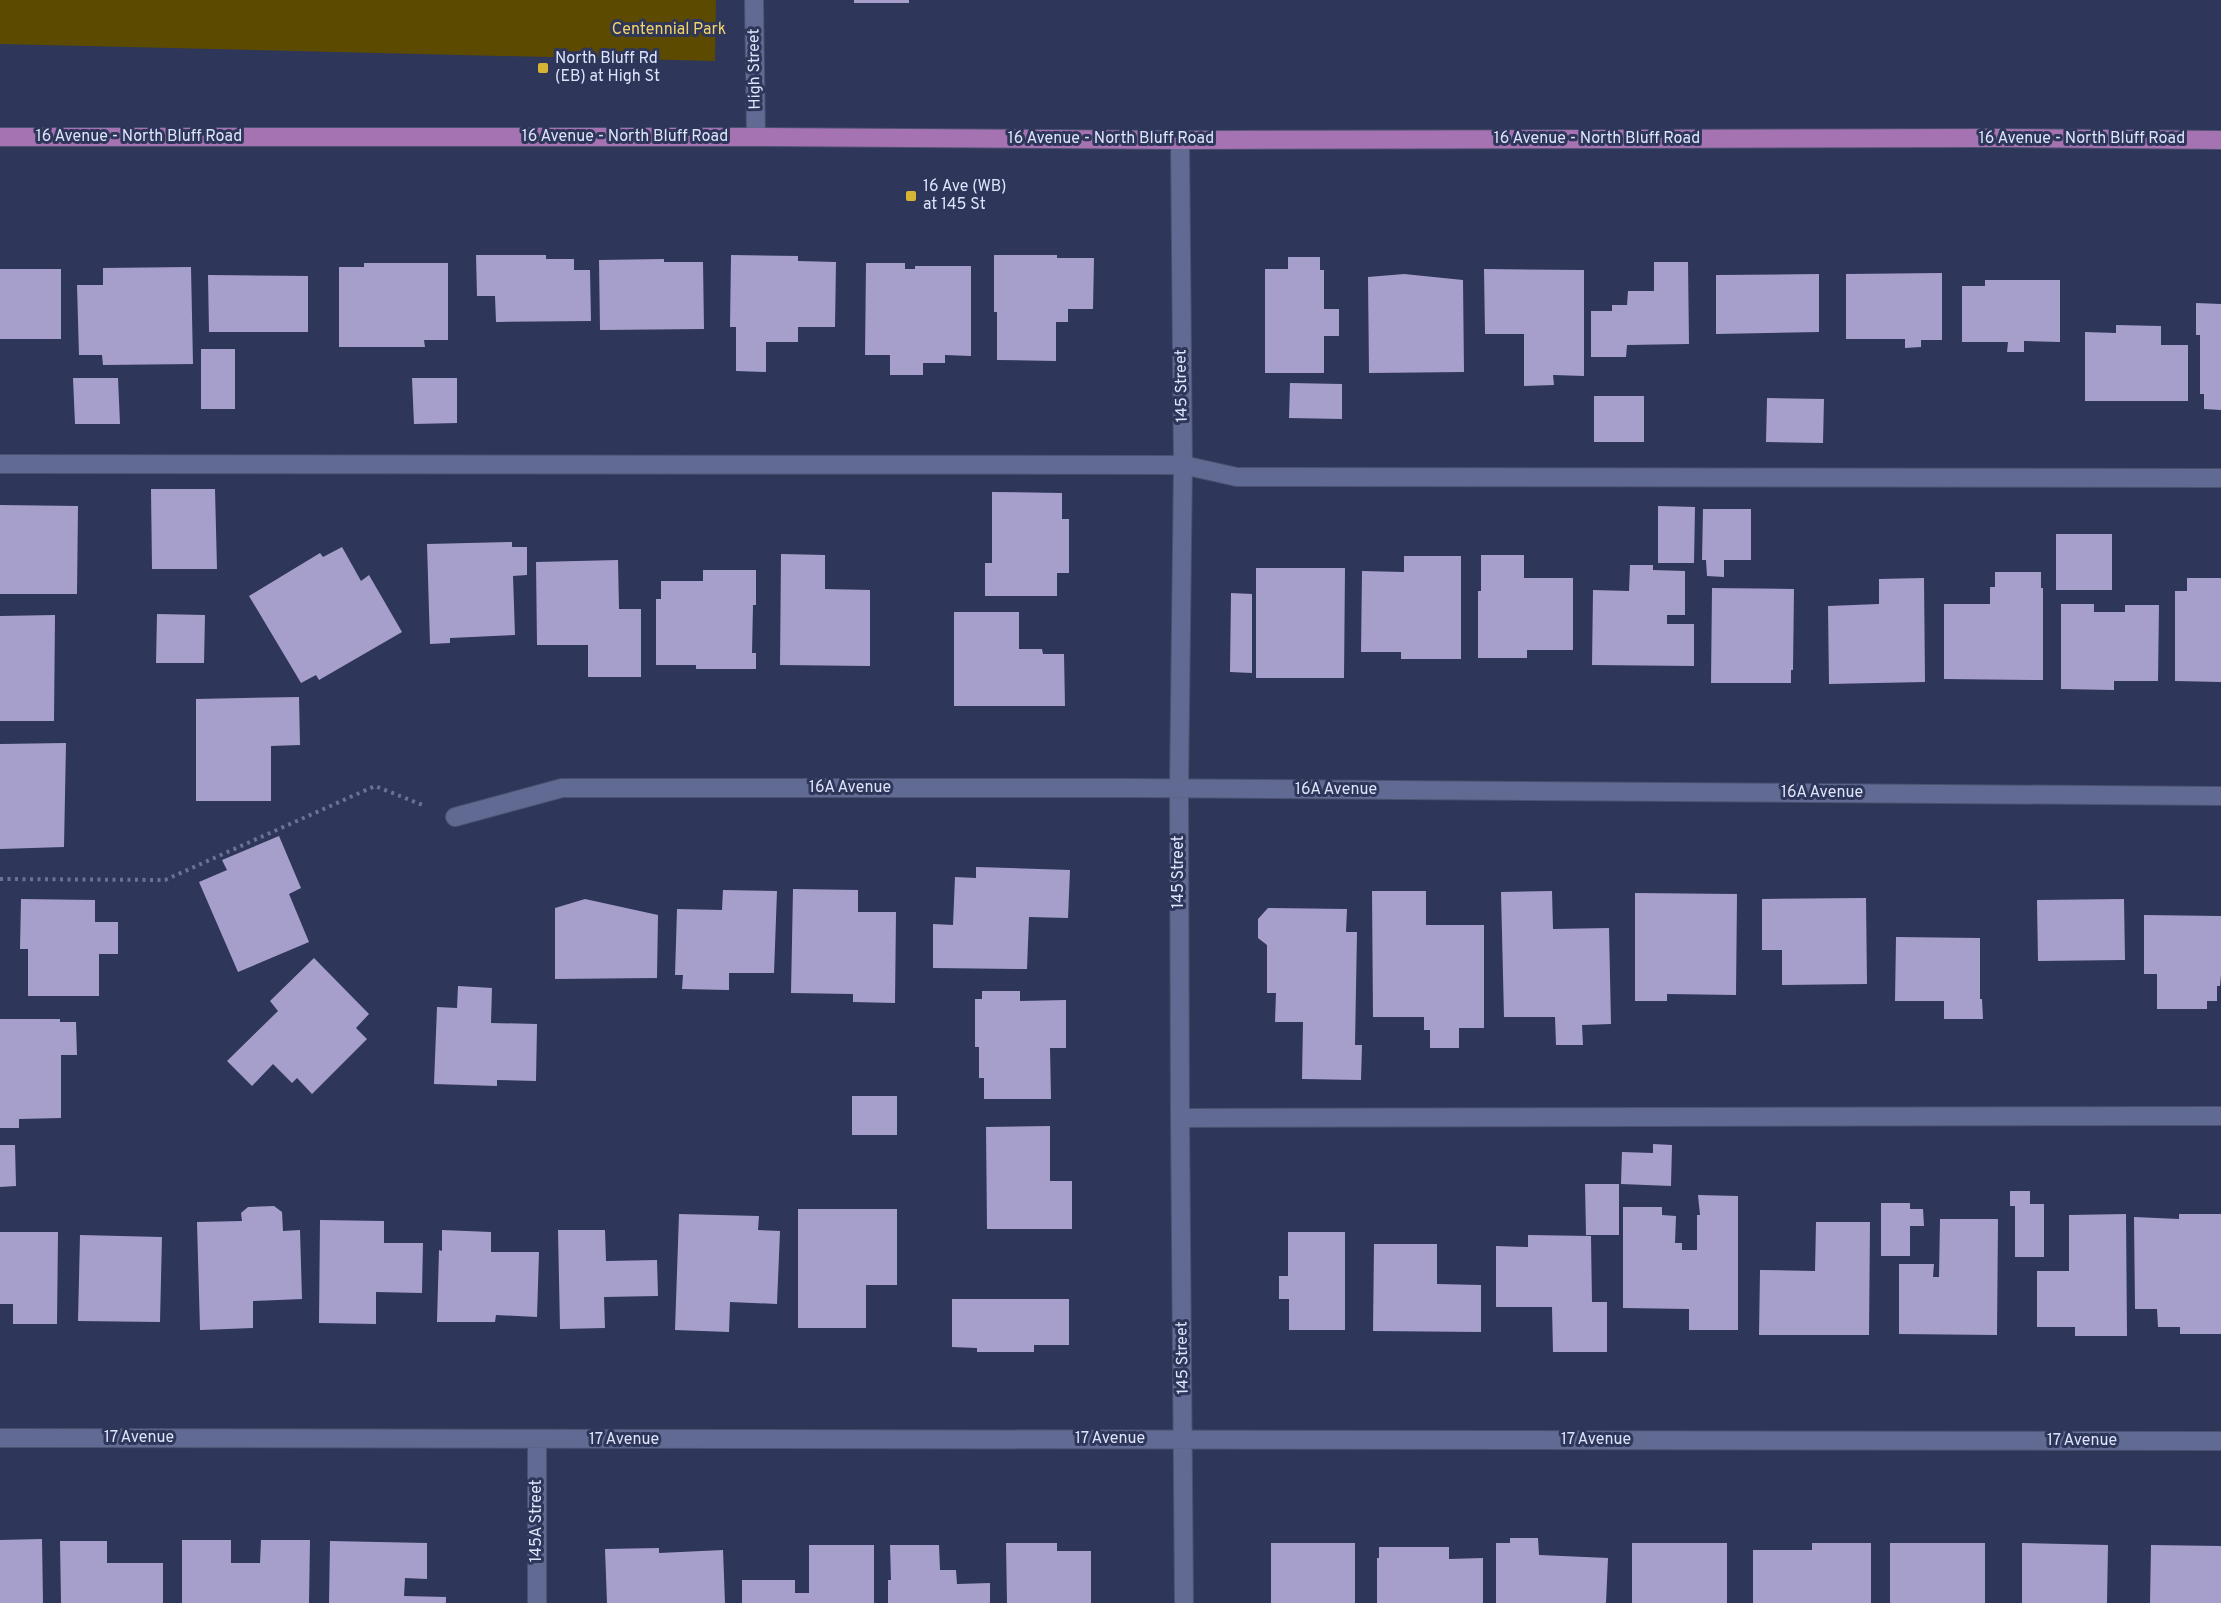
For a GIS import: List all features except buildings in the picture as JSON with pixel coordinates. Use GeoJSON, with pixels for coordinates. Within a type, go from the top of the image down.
{"type":"FeatureCollection","features":[{"type":"Feature","properties":{"kind":"main road","name":"16 Avenue - North Bluff Road"},"geometry":{"type":"LineString","coordinates":[[0,137],[2221,140]]}},
{"type":"Feature","properties":{"kind":"street","name":"High Street"},"geometry":{"type":"LineString","coordinates":[[754,0],[756,137]]}},
{"type":"Feature","properties":{"kind":"street","name":"145 Street"},"geometry":{"type":"LineString","coordinates":[[1180,140],[1183,465],[1179,789],[1184,1603]]}},
{"type":"Feature","properties":{"kind":"street"},"geometry":{"type":"LineString","coordinates":[[0,464],[1183,465],[1237,477],[2221,478]]}},
{"type":"Feature","properties":{"kind":"street","name":"16A Avenue"},"geometry":{"type":"LineString","coordinates":[[455,817],[561,788],[1179,789],[2221,796]]}},
{"type":"Feature","properties":{"kind":"street"},"geometry":{"type":"LineString","coordinates":[[1180,1118],[2221,1116]]}},
{"type":"Feature","properties":{"kind":"street","name":"17 Avenue"},"geometry":{"type":"LineString","coordinates":[[0,1438],[2221,1441]]}},
{"type":"Feature","properties":{"kind":"street","name":"145A Street"},"geometry":{"type":"LineString","coordinates":[[537,1440],[537,1603]]}},
{"type":"Feature","properties":{"kind":"path"},"geometry":{"type":"LineString","coordinates":[[0,879],[165,880],[375,786],[455,817]]}},
{"type":"Feature","properties":{"kind":"green space","name":"Centennial Park"},"geometry":{"type":"Polygon","coordinates":[[[0,0],[716,0],[715,61],[0,44],[0,0]]]}},
{"type":"Feature","properties":{"kind":"place","name":"North Bluff Rd (EB) at High St"},"geometry":{"type":"Point","coordinates":[543,68]}},
{"type":"Feature","properties":{"kind":"place","name":"16 Ave (WB) at 145 St"},"geometry":{"type":"Point","coordinates":[911,196]}}]}
